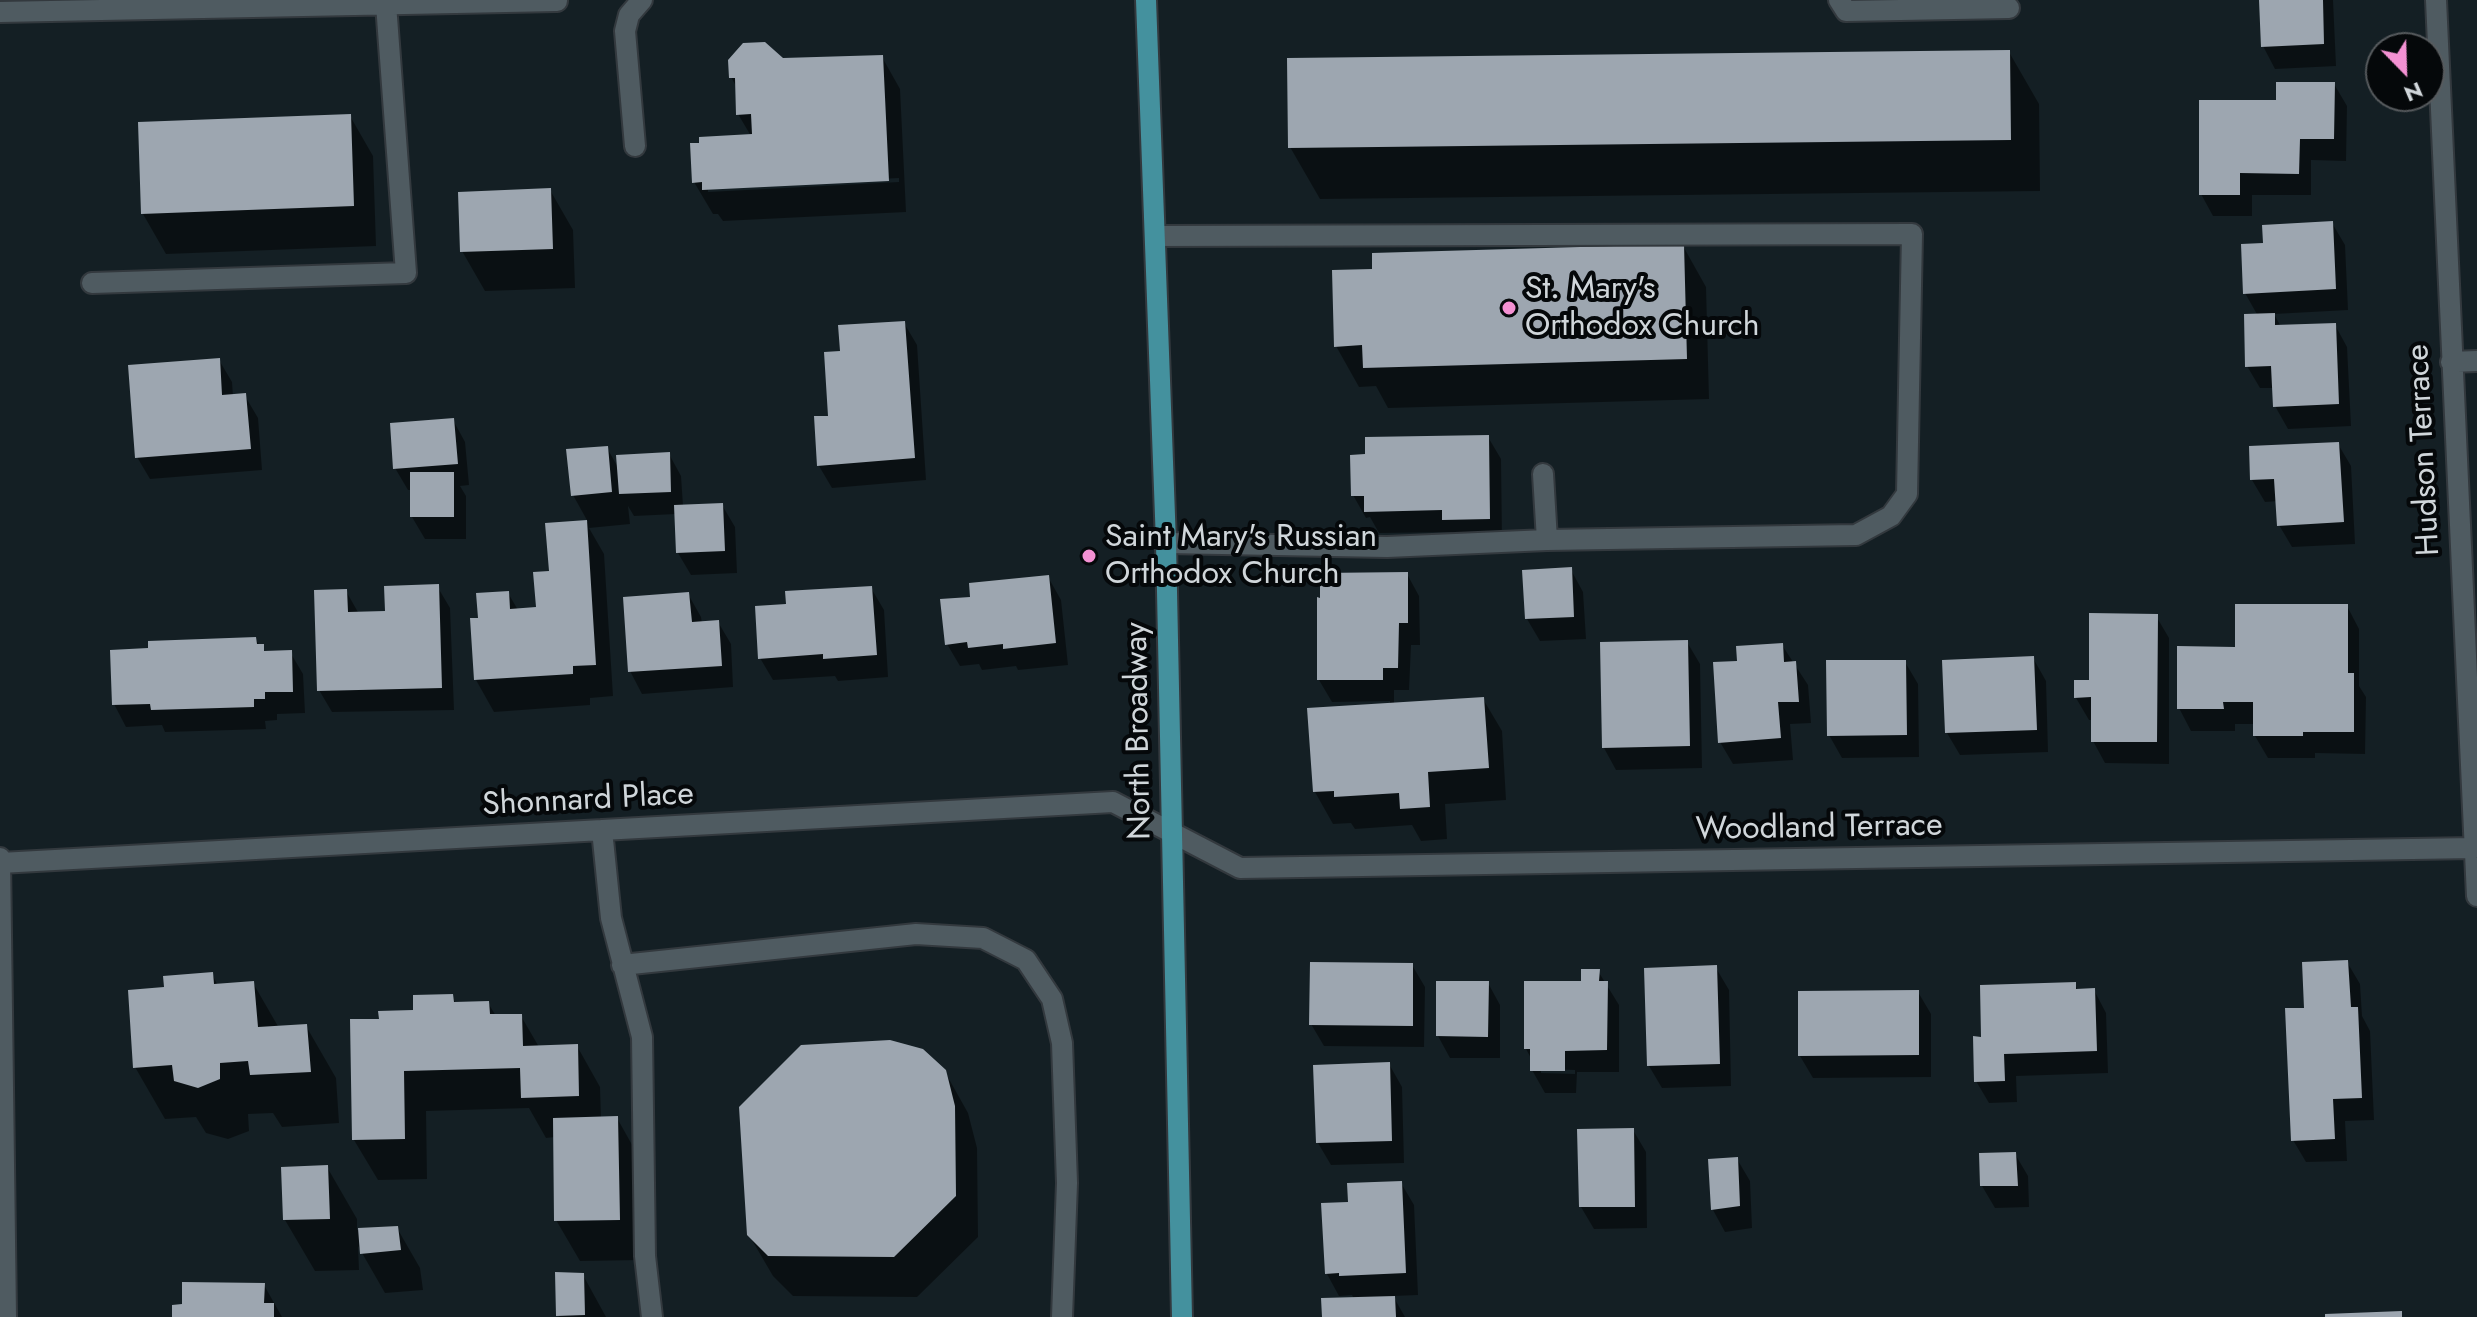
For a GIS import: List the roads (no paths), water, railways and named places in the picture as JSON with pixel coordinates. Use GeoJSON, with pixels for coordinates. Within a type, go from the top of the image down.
{"type":"FeatureCollection","features":[{"type":"Feature","properties":{"kind":"main road","name":"North Broadway"},"geometry":{"type":"LineString","coordinates":[[1146,0],[1166,543],[1182,1317]]}},
{"type":"Feature","properties":{"kind":"street"},"geometry":{"type":"LineString","coordinates":[[635,146],[625,31],[629,15],[642,0]]}},
{"type":"Feature","properties":{"kind":"street"},"geometry":{"type":"LineString","coordinates":[[1839,0],[1846,11],[2009,8]]}},
{"type":"Feature","properties":{"kind":"street","name":"Hudson Terrace"},"geometry":{"type":"LineString","coordinates":[[2436,0],[2477,896]]}},
{"type":"Feature","properties":{"kind":"street"},"geometry":{"type":"LineString","coordinates":[[0,12],[557,1]]}},
{"type":"Feature","properties":{"kind":"street"},"geometry":{"type":"LineString","coordinates":[[92,283],[406,273],[386,4]]}},
{"type":"Feature","properties":{"kind":"street"},"geometry":{"type":"LineString","coordinates":[[1155,236],[1912,234],[1907,494],[1891,516],[1856,535],[1547,540],[1387,547],[1166,543]]}},
{"type":"Feature","properties":{"kind":"street"},"geometry":{"type":"LineString","coordinates":[[2451,362],[2477,361]]}},
{"type":"Feature","properties":{"kind":"street"},"geometry":{"type":"LineString","coordinates":[[1543,474],[1547,540]]}},
{"type":"Feature","properties":{"kind":"street","name":"Shonnard Place"},"geometry":{"type":"LineString","coordinates":[[0,861],[1113,802],[1172,833]]}},
{"type":"Feature","properties":{"kind":"street"},"geometry":{"type":"LineString","coordinates":[[602,830],[611,918],[642,1037],[645,1256],[652,1317]]}},
{"type":"Feature","properties":{"kind":"street","name":"Woodland Terrace"},"geometry":{"type":"LineString","coordinates":[[1172,833],[1240,868],[2474,848]]}},
{"type":"Feature","properties":{"kind":"street"},"geometry":{"type":"LineString","coordinates":[[0,861],[6,1317]]}},
{"type":"Feature","properties":{"kind":"street"},"geometry":{"type":"LineString","coordinates":[[622,965],[916,934],[983,938],[1026,960],[1052,999],[1062,1043],[1067,1183],[1062,1317]]}},
{"type":"Feature","properties":{"kind":"place","name":"St. Mary's Orthodox Church"},"geometry":{"type":"Point","coordinates":[1509,308]}},
{"type":"Feature","properties":{"kind":"place","name":"Saint Mary's Russian Orthodox Church"},"geometry":{"type":"Point","coordinates":[1089,556]}}]}
